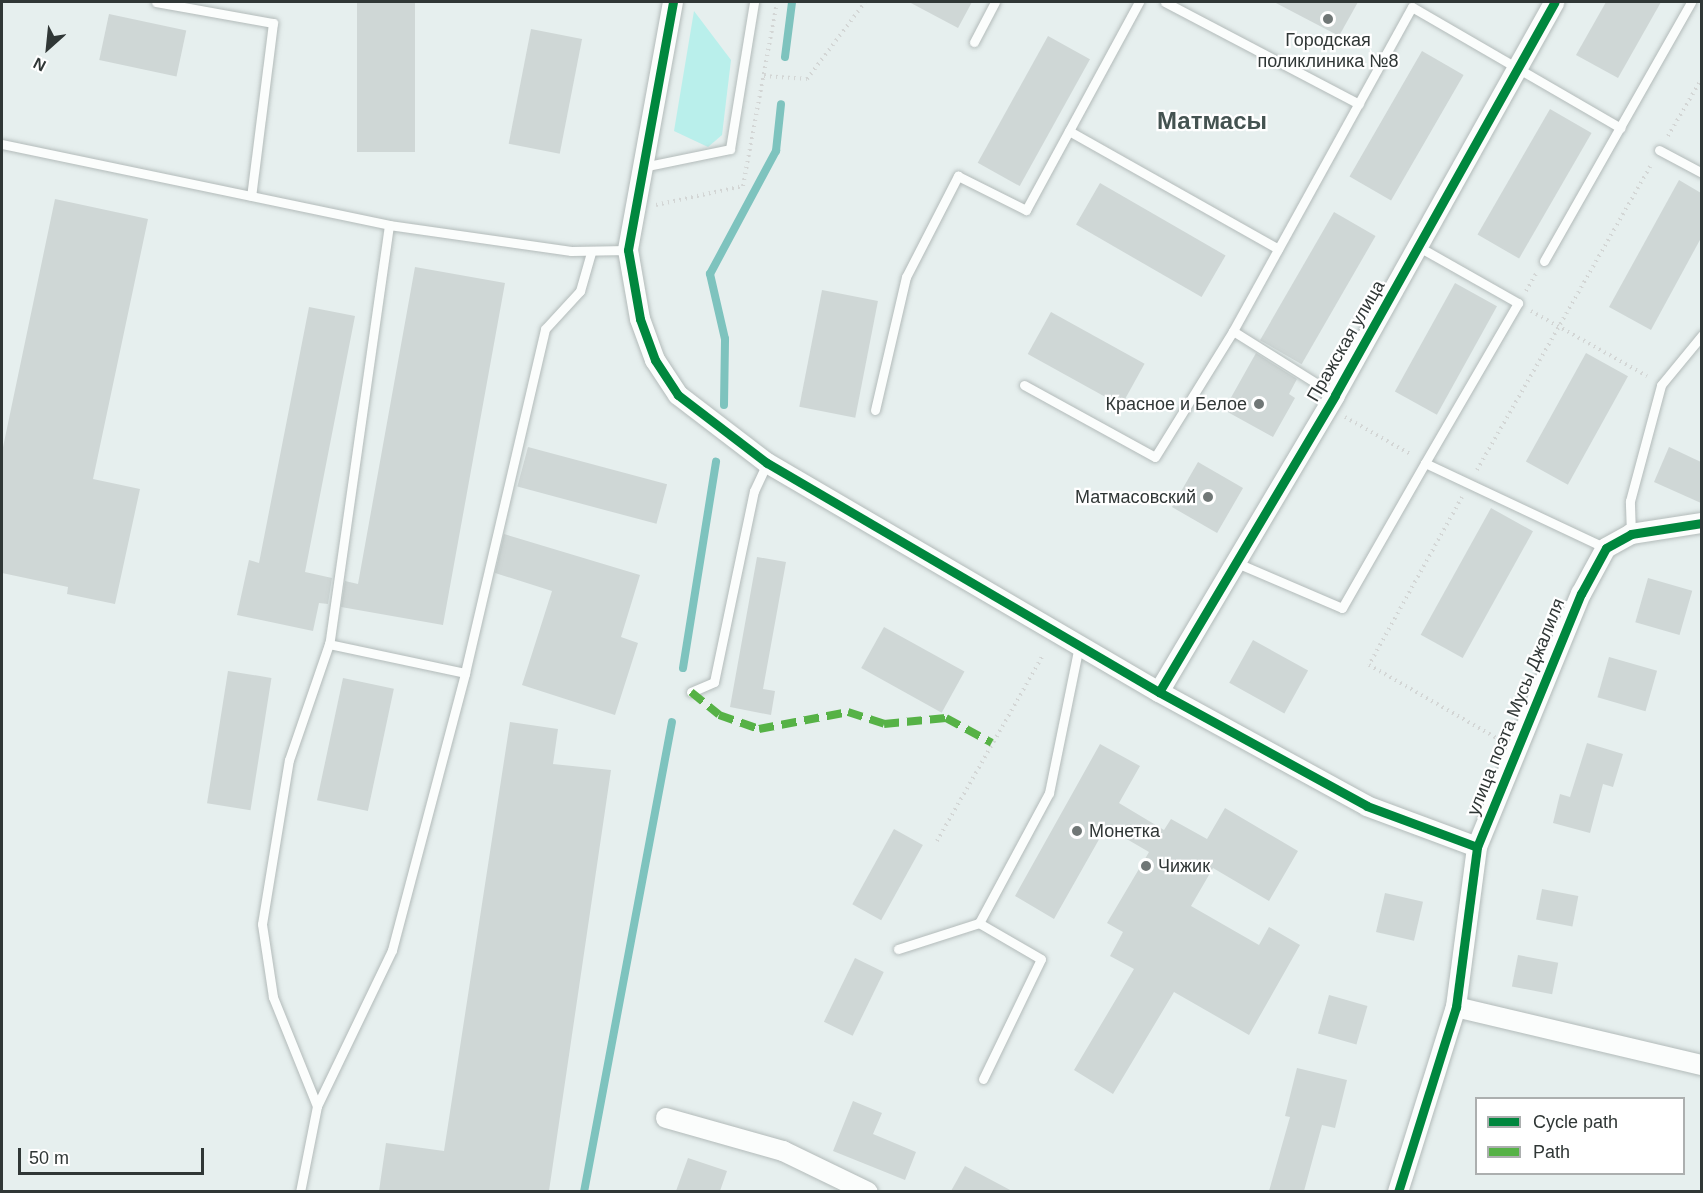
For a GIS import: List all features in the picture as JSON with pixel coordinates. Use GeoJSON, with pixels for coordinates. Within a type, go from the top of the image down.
{"type":"FeatureCollection","features":[{"type":"Feature","properties":{"kind":"street"},"geometry":{"type":"LineString","coordinates":[[673,2],[628,250],[631,285],[655,360],[678,395],[706,421],[767,462],[1159,692],[1367,806],[1477,847]]}},
{"type":"Feature","properties":{"kind":"street","name":"Пражская улица"},"geometry":{"type":"LineString","coordinates":[[1159,692],[1331,401],[1556,2]]}},
{"type":"Feature","properties":{"kind":"street"},"geometry":{"type":"LineString","coordinates":[[1606,548],[1631,534],[1701,523]]}},
{"type":"Feature","properties":{"kind":"street","name":"улица поэта Мусы Джалиля"},"geometry":{"type":"LineString","coordinates":[[1398,1191],[1456,1007],[1477,847],[1581,594],[1606,548]]}},
{"type":"Feature","properties":{"kind":"street"},"geometry":{"type":"LineString","coordinates":[[1456,1007],[1701,1065]]}},
{"type":"Feature","properties":{"kind":"street"},"geometry":{"type":"LineString","coordinates":[[666,1119],[783,1151],[868,1191]]}},
{"type":"Feature","properties":{"kind":"lane"},"geometry":{"type":"LineString","coordinates":[[156,2],[273,23],[251,196]]}},
{"type":"Feature","properties":{"kind":"lane"},"geometry":{"type":"LineString","coordinates":[[643,167],[730,149],[754,2]]}},
{"type":"Feature","properties":{"kind":"lane"},"geometry":{"type":"LineString","coordinates":[[974,42],[995,2]]}},
{"type":"Feature","properties":{"kind":"lane"},"geometry":{"type":"LineString","coordinates":[[875,410],[906,277],[958,176],[1026,210],[1139,2]]}},
{"type":"Feature","properties":{"kind":"lane"},"geometry":{"type":"LineString","coordinates":[[1165,2],[1359,104]]}},
{"type":"Feature","properties":{"kind":"lane"},"geometry":{"type":"LineString","coordinates":[[1544,261],[1691,2]]}},
{"type":"Feature","properties":{"kind":"lane"},"geometry":{"type":"LineString","coordinates":[[1024,385],[1155,457],[1233,331],[1359,104],[1410,4],[1518,72],[1621,128]]}},
{"type":"Feature","properties":{"kind":"lane"},"geometry":{"type":"LineString","coordinates":[[1069,131],[1278,249]]}},
{"type":"Feature","properties":{"kind":"lane"},"geometry":{"type":"LineString","coordinates":[[2,144],[389,225],[591,253],[628,250]]}},
{"type":"Feature","properties":{"kind":"lane"},"geometry":{"type":"LineString","coordinates":[[1659,150],[1701,173]]}},
{"type":"Feature","properties":{"kind":"lane"},"geometry":{"type":"LineString","coordinates":[[317,1106],[273,997],[262,924],[289,760],[329,644],[389,225]]}},
{"type":"Feature","properties":{"kind":"lane"},"geometry":{"type":"LineString","coordinates":[[1237,563],[1342,608],[1518,303],[1419,247]]}},
{"type":"Feature","properties":{"kind":"lane"},"geometry":{"type":"LineString","coordinates":[[300,1191],[317,1106],[392,950],[465,672],[545,329],[580,291],[591,253]]}},
{"type":"Feature","properties":{"kind":"lane"},"geometry":{"type":"LineString","coordinates":[[1233,331],[1331,401]]}},
{"type":"Feature","properties":{"kind":"lane"},"geometry":{"type":"LineString","coordinates":[[1631,534],[1630,501],[1661,385],[1701,335]]}},
{"type":"Feature","properties":{"kind":"lane"},"geometry":{"type":"LineString","coordinates":[[691,692],[714,682],[754,491],[767,462]]}},
{"type":"Feature","properties":{"kind":"lane"},"geometry":{"type":"LineString","coordinates":[[1425,463],[1468,486],[1606,548]]}},
{"type":"Feature","properties":{"kind":"lane"},"geometry":{"type":"LineString","coordinates":[[898,949],[979,923],[1049,793],[1079,643]]}},
{"type":"Feature","properties":{"kind":"lane"},"geometry":{"type":"LineString","coordinates":[[329,644],[465,672]]}},
{"type":"Feature","properties":{"kind":"lane"},"geometry":{"type":"LineString","coordinates":[[979,923],[1041,959],[983,1079]]}},
{"type":"Feature","properties":{"kind":"path"},"geometry":{"type":"LineString","coordinates":[[764,76],[807,79],[865,2]]}},
{"type":"Feature","properties":{"kind":"path"},"geometry":{"type":"LineString","coordinates":[[1517,750],[1370,665],[1468,486],[1701,78]]}},
{"type":"Feature","properties":{"kind":"path"},"geometry":{"type":"LineString","coordinates":[[1544,261],[1518,303],[1661,385]]}},
{"type":"Feature","properties":{"kind":"path"},"geometry":{"type":"LineString","coordinates":[[1331,401],[1425,463]]}},
{"type":"Feature","properties":{"kind":"path"},"geometry":{"type":"LineString","coordinates":[[936,841],[1043,655]]}},
{"type":"Feature","properties":{"kind":"shaded area"},"geometry":{"type":"Polygon","coordinates":[[[694,11],[731,60],[722,135],[708,147],[674,131],[694,11]]]}},
{"type":"Feature","properties":{"kind":"building"},"geometry":{"type":"Polygon","coordinates":[[[357,2],[415,2],[415,152],[357,152],[357,2]]]}},
{"type":"Feature","properties":{"kind":"building"},"geometry":{"type":"Polygon","coordinates":[[[909,2],[972,2],[958,28],[909,2]]]}},
{"type":"Feature","properties":{"kind":"building","name":"Городская поликлиника №8"},"geometry":{"type":"Polygon","coordinates":[[[1274,2],[1358,2],[1339,36],[1274,2]]]}},
{"type":"Feature","properties":{"kind":"building"},"geometry":{"type":"Polygon","coordinates":[[[1606,2],[1661,2],[1618,78],[1576,55],[1606,2]]]}},
{"type":"Feature","properties":{"kind":"building"},"geometry":{"type":"Polygon","coordinates":[[[109,14],[186,30],[177,76],[99,60],[109,14]]]}},
{"type":"Feature","properties":{"kind":"building"},"geometry":{"type":"Polygon","coordinates":[[[531,29],[582,39],[560,154],[509,144],[531,29]]]}},
{"type":"Feature","properties":{"kind":"building"},"geometry":{"type":"Polygon","coordinates":[[[1048,36],[1090,59],[1020,186],[978,163],[1048,36]]]}},
{"type":"Feature","properties":{"kind":"building"},"geometry":{"type":"Polygon","coordinates":[[[1422,51],[1464,75],[1391,201],[1350,177],[1422,51]]]}},
{"type":"Feature","properties":{"kind":"building"},"geometry":{"type":"Polygon","coordinates":[[[1550,109],[1592,133],[1519,259],[1478,235],[1550,109]]]}},
{"type":"Feature","properties":{"kind":"building"},"geometry":{"type":"Polygon","coordinates":[[[1679,180],[1701,193],[1701,238],[1651,330],[1609,307],[1679,180]]]}},
{"type":"Feature","properties":{"kind":"building"},"geometry":{"type":"Polygon","coordinates":[[[1100,183],[1226,256],[1202,297],[1076,225],[1100,183]]]}},
{"type":"Feature","properties":{"kind":"building"},"geometry":{"type":"Polygon","coordinates":[[[55,199],[148,219],[93,479],[140,489],[115,604],[67,594],[68,587],[2,573],[2,452],[55,199]]]}},
{"type":"Feature","properties":{"kind":"building"},"geometry":{"type":"Polygon","coordinates":[[[1334,212],[1376,236],[1302,364],[1260,340],[1334,212]]]}},
{"type":"Feature","properties":{"kind":"building"},"geometry":{"type":"Polygon","coordinates":[[[415,267],[505,283],[443,625],[341,607],[345,581],[358,584],[415,267]]]}},
{"type":"Feature","properties":{"kind":"building"},"geometry":{"type":"Polygon","coordinates":[[[1455,283],[1497,306],[1437,415],[1395,391],[1455,283]]]}},
{"type":"Feature","properties":{"kind":"building"},"geometry":{"type":"Polygon","coordinates":[[[822,290],[878,301],[855,418],[799,407],[822,290]]]}},
{"type":"Feature","properties":{"kind":"building"},"geometry":{"type":"Polygon","coordinates":[[[309,307],[355,316],[305,572],[332,578],[328,604],[319,603],[313,631],[237,615],[249,560],[259,563],[309,307]]]}},
{"type":"Feature","properties":{"kind":"building"},"geometry":{"type":"Polygon","coordinates":[[[1051,312],[1145,364],[1121,406],[1028,354],[1051,312]]]}},
{"type":"Feature","properties":{"kind":"building","name":"Красное и Белое"},"geometry":{"type":"Polygon","coordinates":[[[1256,353],[1297,379],[1289,394],[1295,398],[1273,437],[1224,410],[1256,353]]]}},
{"type":"Feature","properties":{"kind":"building"},"geometry":{"type":"Polygon","coordinates":[[[1586,353],[1628,376],[1568,485],[1526,461],[1586,353]]]}},
{"type":"Feature","properties":{"kind":"building"},"geometry":{"type":"Polygon","coordinates":[[[528,447],[667,484],[656,524],[517,487],[528,447]]]}},
{"type":"Feature","properties":{"kind":"building"},"geometry":{"type":"Polygon","coordinates":[[[1669,447],[1701,462],[1701,503],[1654,482],[1669,447]]]}},
{"type":"Feature","properties":{"kind":"building","name":"Матмасовский"},"geometry":{"type":"Polygon","coordinates":[[[1198,462],[1243,488],[1217,533],[1172,507],[1198,462]]]}},
{"type":"Feature","properties":{"kind":"building"},"geometry":{"type":"Polygon","coordinates":[[[1491,508],[1533,531],[1463,658],[1421,635],[1491,508]]]}},
{"type":"Feature","properties":{"kind":"building"},"geometry":{"type":"Polygon","coordinates":[[[504,534],[640,575],[621,637],[638,643],[615,715],[522,685],[552,591],[495,573],[504,534]]]}},
{"type":"Feature","properties":{"kind":"building"},"geometry":{"type":"Polygon","coordinates":[[[757,557],[786,562],[763,689],[775,691],[771,715],[730,707],[757,557]]]}},
{"type":"Feature","properties":{"kind":"building"},"geometry":{"type":"Polygon","coordinates":[[[1648,578],[1692,591],[1680,635],[1635,622],[1648,578]]]}},
{"type":"Feature","properties":{"kind":"building"},"geometry":{"type":"Polygon","coordinates":[[[884,627],[964,672],[942,713],[861,668],[884,627]]]}},
{"type":"Feature","properties":{"kind":"building"},"geometry":{"type":"Polygon","coordinates":[[[1253,640],[1308,671],[1284,713],[1229,683],[1253,640]]]}},
{"type":"Feature","properties":{"kind":"building"},"geometry":{"type":"Polygon","coordinates":[[[1609,657],[1657,671],[1645,711],[1597,697],[1609,657]]]}},
{"type":"Feature","properties":{"kind":"building"},"geometry":{"type":"Polygon","coordinates":[[[228,671],[271,678],[250,810],[207,803],[228,671]]]}},
{"type":"Feature","properties":{"kind":"building"},"geometry":{"type":"Polygon","coordinates":[[[343,678],[394,689],[368,811],[317,800],[343,678]]]}},
{"type":"Feature","properties":{"kind":"building"},"geometry":{"type":"Polygon","coordinates":[[[510,722],[558,729],[553,764],[611,770],[549,1191],[379,1191],[386,1143],[444,1151],[510,722]]]}},
{"type":"Feature","properties":{"kind":"building"},"geometry":{"type":"Polygon","coordinates":[[[1587,743],[1623,754],[1613,787],[1603,784],[1590,833],[1553,823],[1560,794],[1570,797],[1587,743]]]}},
{"type":"Feature","properties":{"kind":"building"},"geometry":{"type":"Polygon","coordinates":[[[1100,744],[1140,766],[1119,803],[1164,830],[1171,819],[1207,839],[1225,808],[1298,851],[1269,901],[1213,868],[1191,906],[1259,945],[1269,927],[1300,945],[1249,1035],[1174,992],[1113,1094],[1074,1070],[1134,969],[1110,956],[1123,932],[1107,923],[1149,852],[1106,827],[1054,919],[1015,896],[1100,744]]]}},
{"type":"Feature","properties":{"kind":"building"},"geometry":{"type":"Polygon","coordinates":[[[894,829],[923,845],[881,920],[852,904],[894,829]]]}},
{"type":"Feature","properties":{"kind":"building"},"geometry":{"type":"Polygon","coordinates":[[[1542,889],[1578,896],[1572,926],[1536,919],[1542,889]]]}},
{"type":"Feature","properties":{"kind":"building"},"geometry":{"type":"Polygon","coordinates":[[[1385,893],[1423,902],[1414,941],[1376,932],[1385,893]]]}},
{"type":"Feature","properties":{"kind":"building"},"geometry":{"type":"Polygon","coordinates":[[[1518,955],[1558,963],[1552,994],[1512,986],[1518,955]]]}},
{"type":"Feature","properties":{"kind":"building"},"geometry":{"type":"Polygon","coordinates":[[[855,958],[884,972],[853,1036],[824,1022],[855,958]]]}},
{"type":"Feature","properties":{"kind":"building"},"geometry":{"type":"Polygon","coordinates":[[[1329,995],[1367,1006],[1356,1044],[1318,1033],[1329,995]]]}},
{"type":"Feature","properties":{"kind":"building"},"geometry":{"type":"Polygon","coordinates":[[[1297,1068],[1347,1080],[1335,1128],[1322,1125],[1304,1191],[1269,1191],[1290,1117],[1285,1116],[1297,1068]]]}},
{"type":"Feature","properties":{"kind":"building"},"geometry":{"type":"Polygon","coordinates":[[[853,1101],[882,1113],[873,1134],[916,1152],[905,1180],[833,1151],[853,1101]]]}},
{"type":"Feature","properties":{"kind":"building"},"geometry":{"type":"Polygon","coordinates":[[[688,1158],[727,1171],[720,1191],[676,1191],[688,1158]]]}},
{"type":"Feature","properties":{"kind":"building"},"geometry":{"type":"Polygon","coordinates":[[[965,1166],[1012,1191],[951,1191],[965,1166]]]}},
{"type":"Feature","properties":{"kind":"waterway"},"geometry":{"type":"LineString","coordinates":[[785,57],[792,2]]}},
{"type":"Feature","properties":{"kind":"waterway"},"geometry":{"type":"LineString","coordinates":[[724,405],[725,339],[710,274],[776,151],[781,104]]}},
{"type":"Feature","properties":{"kind":"waterway"},"geometry":{"type":"LineString","coordinates":[[683,668],[716,462]]}},
{"type":"Feature","properties":{"kind":"waterway"},"geometry":{"type":"LineString","coordinates":[[584,1192],[672,722]]}},
{"type":"Feature","properties":{"kind":"marked path"},"geometry":{"type":"LineString","coordinates":[[691,692],[719,715],[759,729],[848,712],[884,724],[946,718],[992,743]]}},
{"type":"Feature","properties":{"kind":"cycle path"},"geometry":{"type":"LineString","coordinates":[[673,2],[628,250],[640,319],[655,360],[678,395],[767,463],[1159,692],[1367,806],[1477,847]]}},
{"type":"Feature","properties":{"kind":"cycle path"},"geometry":{"type":"LineString","coordinates":[[1159,692],[1335,395],[1555,2]]}},
{"type":"Feature","properties":{"kind":"cycle path"},"geometry":{"type":"LineString","coordinates":[[1398,1192],[1456,1007],[1477,847],[1581,594],[1606,548],[1631,534],[1702,523]]}},
{"type":"Feature","properties":{"kind":"place","name":"Городская поликлиника №8"},"geometry":{"type":"Point","coordinates":[1328,19]}},
{"type":"Feature","properties":{"kind":"place","name":"Красное и Белое"},"geometry":{"type":"Point","coordinates":[1259,404]}},
{"type":"Feature","properties":{"kind":"place","name":"Матмасовский"},"geometry":{"type":"Point","coordinates":[1208,497]}},
{"type":"Feature","properties":{"kind":"place","name":"Монетка"},"geometry":{"type":"Point","coordinates":[1077,831]}},
{"type":"Feature","properties":{"kind":"place","name":"Чижик"},"geometry":{"type":"Point","coordinates":[1146,866]}},
{"type":"Feature","properties":{"kind":"district","name":"Матмасы"},"geometry":{"type":"Point","coordinates":[1212,121]}}]}
